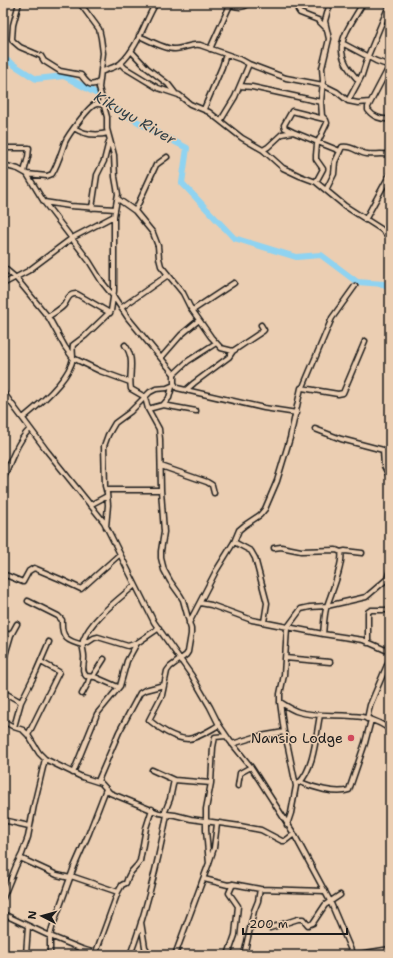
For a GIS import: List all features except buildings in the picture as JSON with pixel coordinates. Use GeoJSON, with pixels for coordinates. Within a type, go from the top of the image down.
{"type":"FeatureCollection","features":[{"type":"Feature","properties":{"kind":"street"},"geometry":{"type":"LineString","coordinates":[[19,3],[13,25],[12,39],[20,48],[40,55],[44,61],[60,71],[82,76],[89,85],[94,85],[99,82]]}},
{"type":"Feature","properties":{"kind":"street"},"geometry":{"type":"LineString","coordinates":[[79,3],[99,29],[103,53],[99,82],[103,105],[107,117],[108,134],[114,154],[114,178],[118,191],[118,199],[114,216],[114,297],[110,312]]}},
{"type":"Feature","properties":{"kind":"street"},"geometry":{"type":"LineString","coordinates":[[101,72],[120,64],[131,51],[156,3]]}},
{"type":"Feature","properties":{"kind":"street"},"geometry":{"type":"LineString","coordinates":[[224,3],[241,7],[245,7],[248,3]]}},
{"type":"Feature","properties":{"kind":"street"},"geometry":{"type":"LineString","coordinates":[[298,3],[298,10],[300,13],[318,20],[325,26]]}},
{"type":"Feature","properties":{"kind":"street"},"geometry":{"type":"LineString","coordinates":[[316,182],[323,169],[316,159],[318,142],[327,123],[322,116],[321,102],[323,85],[322,68],[329,39],[325,21],[330,3]]}},
{"type":"Feature","properties":{"kind":"street"},"geometry":{"type":"LineString","coordinates":[[359,81],[346,66],[341,47],[363,3]]}},
{"type":"Feature","properties":{"kind":"street"},"geometry":{"type":"LineString","coordinates":[[348,101],[362,75],[368,56],[390,3]]}},
{"type":"Feature","properties":{"kind":"street"},"geometry":{"type":"LineString","coordinates":[[210,49],[230,5]]}},
{"type":"Feature","properties":{"kind":"street"},"geometry":{"type":"LineString","coordinates":[[139,36],[174,49],[195,44],[240,59],[286,78],[323,85],[337,92],[348,101],[370,102]]}},
{"type":"Feature","properties":{"kind":"street"},"geometry":{"type":"LineString","coordinates":[[342,43],[376,61],[390,65],[370,102],[368,110],[373,115],[384,120],[390,119]]}},
{"type":"Feature","properties":{"kind":"street"},"geometry":{"type":"LineString","coordinates":[[131,51],[147,68],[168,84],[175,94]]}},
{"type":"Feature","properties":{"kind":"street"},"geometry":{"type":"LineString","coordinates":[[204,109],[226,54]]}},
{"type":"Feature","properties":{"kind":"street"},"geometry":{"type":"LineString","coordinates":[[120,64],[158,88],[175,94],[190,104],[204,109],[221,120],[242,138],[263,150],[283,168],[316,182],[345,206],[381,229],[390,238]]}},
{"type":"Feature","properties":{"kind":"street"},"geometry":{"type":"LineString","coordinates":[[221,120],[240,86],[249,64]]}},
{"type":"Feature","properties":{"kind":"street"},"geometry":{"type":"LineString","coordinates":[[385,76],[390,78]]}},
{"type":"Feature","properties":{"kind":"street"},"geometry":{"type":"LineString","coordinates":[[240,86],[252,87],[321,102]]}},
{"type":"Feature","properties":{"kind":"street"},"geometry":{"type":"LineString","coordinates":[[3,165],[25,173],[48,176],[52,174],[64,150],[65,141],[74,128],[92,106],[97,103],[103,105]]}},
{"type":"Feature","properties":{"kind":"street"},"geometry":{"type":"LineString","coordinates":[[326,120],[292,111],[284,125],[285,128],[293,132],[340,151]]}},
{"type":"Feature","properties":{"kind":"street"},"geometry":{"type":"LineString","coordinates":[[74,128],[85,133],[99,135],[108,134]]}},
{"type":"Feature","properties":{"kind":"street"},"geometry":{"type":"LineString","coordinates":[[263,150],[282,134],[293,132]]}},
{"type":"Feature","properties":{"kind":"street"},"geometry":{"type":"LineString","coordinates":[[92,208],[97,175],[110,140]]}},
{"type":"Feature","properties":{"kind":"street"},"geometry":{"type":"LineString","coordinates":[[326,190],[334,174],[335,162],[342,147],[349,146],[364,153],[390,155]]}},
{"type":"Feature","properties":{"kind":"street"},"geometry":{"type":"LineString","coordinates":[[3,148],[29,148],[25,173],[44,202],[72,238],[128,318],[174,374]]}},
{"type":"Feature","properties":{"kind":"street"},"geometry":{"type":"LineString","coordinates":[[135,210],[156,165],[167,157]]}},
{"type":"Feature","properties":{"kind":"street"},"geometry":{"type":"LineString","coordinates":[[365,220],[390,174]]}},
{"type":"Feature","properties":{"kind":"street"},"geometry":{"type":"LineString","coordinates":[[118,199],[135,210],[153,233],[158,246],[160,263],[183,293],[199,320],[216,343],[221,348],[234,351]]}},
{"type":"Feature","properties":{"kind":"street"},"geometry":{"type":"LineString","coordinates":[[44,202],[115,210]]}},
{"type":"Feature","properties":{"kind":"street"},"geometry":{"type":"LineString","coordinates":[[3,284],[16,278],[43,261],[72,238],[114,216]]}},
{"type":"Feature","properties":{"kind":"street"},"geometry":{"type":"LineString","coordinates":[[3,267],[16,278],[48,317],[73,358],[100,371],[130,382]]}},
{"type":"Feature","properties":{"kind":"street"},"geometry":{"type":"LineString","coordinates":[[23,418],[36,408],[61,381],[68,371],[73,358],[73,345],[85,336],[110,312],[168,275]]}},
{"type":"Feature","properties":{"kind":"street"},"geometry":{"type":"LineString","coordinates":[[193,310],[234,283]]}},
{"type":"Feature","properties":{"kind":"street"},"geometry":{"type":"LineString","coordinates":[[189,623],[216,571],[234,542],[240,528],[260,515],[265,509],[277,481],[297,413],[302,388],[304,387],[332,318],[355,286]]}},
{"type":"Feature","properties":{"kind":"street"},"geometry":{"type":"LineString","coordinates":[[48,317],[63,306],[69,296],[73,294],[77,294],[110,312]]}},
{"type":"Feature","properties":{"kind":"street"},"geometry":{"type":"LineString","coordinates":[[161,358],[181,335],[199,320]]}},
{"type":"Feature","properties":{"kind":"street"},"geometry":{"type":"LineString","coordinates":[[186,390],[229,358],[234,351],[263,331],[264,330],[261,325]]}},
{"type":"Feature","properties":{"kind":"street"},"geometry":{"type":"LineString","coordinates":[[302,388],[338,394],[343,393],[365,341]]}},
{"type":"Feature","properties":{"kind":"street"},"geometry":{"type":"LineString","coordinates":[[163,405],[169,398],[173,386],[174,374],[188,361],[216,343]]}},
{"type":"Feature","properties":{"kind":"street"},"geometry":{"type":"LineString","coordinates":[[125,345],[131,360],[131,389],[145,397],[148,409],[159,429],[164,532],[161,558],[164,570],[183,600],[191,634],[188,652],[170,667],[159,702],[149,720],[171,734],[188,739],[196,737],[219,725]]}},
{"type":"Feature","properties":{"kind":"street"},"geometry":{"type":"LineString","coordinates":[[106,528],[108,507],[105,486],[104,446],[108,434],[115,423],[130,412],[152,390],[173,386],[256,406],[297,413]]}},
{"type":"Feature","properties":{"kind":"street"},"geometry":{"type":"LineString","coordinates":[[3,392],[30,429],[104,522],[148,612],[201,691],[226,736],[251,767],[294,834],[330,901],[352,955],[390,949]]}},
{"type":"Feature","properties":{"kind":"street"},"geometry":{"type":"LineString","coordinates":[[148,409],[163,405],[196,411]]}},
{"type":"Feature","properties":{"kind":"street"},"geometry":{"type":"LineString","coordinates":[[3,480],[25,434],[30,429]]}},
{"type":"Feature","properties":{"kind":"street"},"geometry":{"type":"LineString","coordinates":[[315,429],[341,439],[383,450],[383,463],[390,478]]}},
{"type":"Feature","properties":{"kind":"street"},"geometry":{"type":"LineString","coordinates":[[161,466],[207,482],[212,485],[214,493]]}},
{"type":"Feature","properties":{"kind":"street"},"geometry":{"type":"LineString","coordinates":[[106,490],[161,490]]}},
{"type":"Feature","properties":{"kind":"street"},"geometry":{"type":"LineString","coordinates":[[90,505],[107,496]]}},
{"type":"Feature","properties":{"kind":"street"},"geometry":{"type":"LineString","coordinates":[[234,542],[251,551],[255,558],[267,603],[264,622]]}},
{"type":"Feature","properties":{"kind":"street"},"geometry":{"type":"LineString","coordinates":[[274,548],[280,547],[298,551],[336,550],[341,552],[362,553]]}},
{"type":"Feature","properties":{"kind":"street"},"geometry":{"type":"LineString","coordinates":[[323,634],[327,606],[342,557],[341,552]]}},
{"type":"Feature","properties":{"kind":"street"},"geometry":{"type":"LineString","coordinates":[[3,574],[23,582],[29,571],[34,568],[81,589],[120,554]]}},
{"type":"Feature","properties":{"kind":"street"},"geometry":{"type":"LineString","coordinates":[[287,825],[296,786],[284,732],[280,702],[284,675],[287,628],[301,610],[366,597],[387,579],[390,570]]}},
{"type":"Feature","properties":{"kind":"street"},"geometry":{"type":"LineString","coordinates":[[118,687],[91,676],[86,676],[83,671],[83,643],[98,618],[113,603],[135,585]]}},
{"type":"Feature","properties":{"kind":"street"},"geometry":{"type":"LineString","coordinates":[[28,601],[58,616],[62,620],[62,631],[68,640],[83,643],[98,637],[126,646],[137,643],[159,628]]}},
{"type":"Feature","properties":{"kind":"street"},"geometry":{"type":"LineString","coordinates":[[200,603],[212,605],[249,619],[287,628],[358,639],[390,652]]}},
{"type":"Feature","properties":{"kind":"street"},"geometry":{"type":"LineString","coordinates":[[368,643],[368,612],[371,610],[390,610]]}},
{"type":"Feature","properties":{"kind":"street"},"geometry":{"type":"LineString","coordinates":[[3,662],[11,635],[18,624]]}},
{"type":"Feature","properties":{"kind":"street"},"geometry":{"type":"LineString","coordinates":[[3,633],[11,635]]}},
{"type":"Feature","properties":{"kind":"street"},"geometry":{"type":"LineString","coordinates":[[14,727],[21,702],[41,662],[49,642]]}},
{"type":"Feature","properties":{"kind":"street"},"geometry":{"type":"LineString","coordinates":[[73,773],[97,714],[118,687],[137,643]]}},
{"type":"Feature","properties":{"kind":"street"},"geometry":{"type":"LineString","coordinates":[[285,658],[330,662]]}},
{"type":"Feature","properties":{"kind":"street"},"geometry":{"type":"LineString","coordinates":[[300,782],[318,788],[335,791],[349,790],[365,743],[370,705],[390,658]]}},
{"type":"Feature","properties":{"kind":"street"},"geometry":{"type":"LineString","coordinates":[[82,694],[91,676],[104,659]]}},
{"type":"Feature","properties":{"kind":"street"},"geometry":{"type":"LineString","coordinates":[[28,735],[59,672],[41,662]]}},
{"type":"Feature","properties":{"kind":"street"},"geometry":{"type":"LineString","coordinates":[[98,781],[119,732],[140,693],[145,690],[164,685]]}},
{"type":"Feature","properties":{"kind":"street"},"geometry":{"type":"LineString","coordinates":[[3,692],[21,702]]}},
{"type":"Feature","properties":{"kind":"street"},"geometry":{"type":"LineString","coordinates":[[280,702],[290,709],[300,712],[320,715],[354,716],[369,719],[390,729]]}},
{"type":"Feature","properties":{"kind":"street"},"geometry":{"type":"LineString","coordinates":[[296,786],[304,779],[309,767],[320,715]]}},
{"type":"Feature","properties":{"kind":"street"},"geometry":{"type":"LineString","coordinates":[[3,721],[23,730],[45,759],[87,779],[98,781],[103,784],[110,793],[165,814],[175,815],[191,820],[261,830],[282,841],[285,841],[294,834]]}},
{"type":"Feature","properties":{"kind":"street"},"geometry":{"type":"LineString","coordinates":[[232,744],[255,737],[284,732]]}},
{"type":"Feature","properties":{"kind":"street"},"geometry":{"type":"LineString","coordinates":[[209,864],[206,809],[211,783],[213,747],[215,737],[226,736]]}},
{"type":"Feature","properties":{"kind":"street"},"geometry":{"type":"LineString","coordinates":[[3,898],[28,837],[29,826],[45,759]]}},
{"type":"Feature","properties":{"kind":"street"},"geometry":{"type":"LineString","coordinates":[[238,786],[240,773],[251,767]]}},
{"type":"Feature","properties":{"kind":"street"},"geometry":{"type":"LineString","coordinates":[[152,770],[174,780],[211,783]]}},
{"type":"Feature","properties":{"kind":"street"},"geometry":{"type":"LineString","coordinates":[[130,955],[154,875],[165,814],[174,780]]}},
{"type":"Feature","properties":{"kind":"street"},"geometry":{"type":"LineString","coordinates":[[50,955],[50,936],[52,928],[70,877],[106,789]]}},
{"type":"Feature","properties":{"kind":"street"},"geometry":{"type":"LineString","coordinates":[[95,954],[118,892],[122,885],[126,883],[132,869],[139,864],[146,828],[152,809]]}},
{"type":"Feature","properties":{"kind":"street"},"geometry":{"type":"LineString","coordinates":[[3,820],[29,826]]}},
{"type":"Feature","properties":{"kind":"street"},"geometry":{"type":"LineString","coordinates":[[175,955],[209,864],[214,848],[217,824]]}},
{"type":"Feature","properties":{"kind":"street"},"geometry":{"type":"LineString","coordinates":[[20,858],[57,875],[70,877],[118,892]]}},
{"type":"Feature","properties":{"kind":"street"},"geometry":{"type":"LineString","coordinates":[[204,879],[228,885],[233,884],[260,889],[325,891]]}},
{"type":"Feature","properties":{"kind":"street"},"geometry":{"type":"LineString","coordinates":[[228,955],[235,935],[238,910],[237,905],[229,893],[233,884]]}},
{"type":"Feature","properties":{"kind":"street"},"geometry":{"type":"LineString","coordinates":[[244,955],[260,889]]}},
{"type":"Feature","properties":{"kind":"street"},"geometry":{"type":"LineString","coordinates":[[270,928],[298,919],[303,920],[308,925],[311,924],[325,905],[340,895]]}},
{"type":"Feature","properties":{"kind":"street"},"geometry":{"type":"LineString","coordinates":[[3,914],[50,936],[95,954],[102,955]]}},
{"type":"Feature","properties":{"kind":"street"},"geometry":{"type":"LineString","coordinates":[[141,920],[145,947],[150,955]]}},
{"type":"Feature","properties":{"kind":"street"},"geometry":{"type":"LineString","coordinates":[[26,955],[28,926]]}},
{"type":"Feature","properties":{"kind":"street"},"geometry":{"type":"LineString","coordinates":[[78,955],[82,949]]}},
{"type":"Feature","properties":{"kind":"waterway","name":"Kikuyu River"},"geometry":{"type":"LineString","coordinates":[[3,58],[36,79],[64,76],[101,96],[111,106],[150,129],[187,148],[182,183],[234,238],[296,257],[321,255],[357,282],[384,284],[390,290]]}},
{"type":"Feature","properties":{"kind":"place","name":"Nansio Lodge"},"geometry":{"type":"Point","coordinates":[351,738]}}]}
